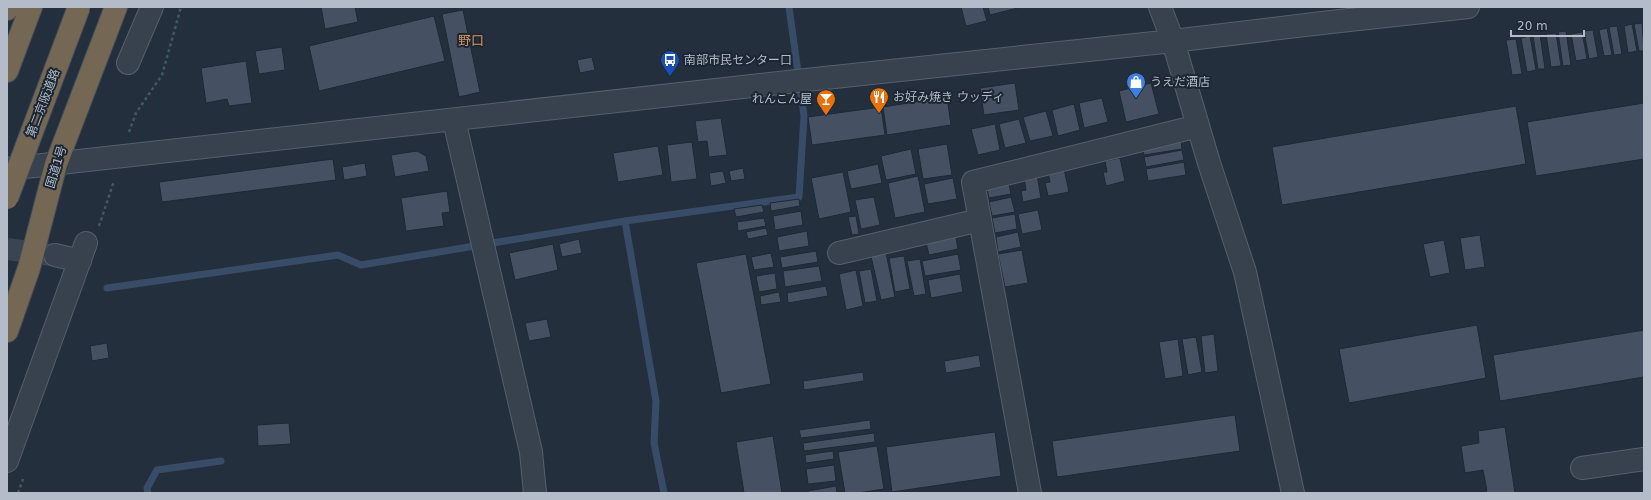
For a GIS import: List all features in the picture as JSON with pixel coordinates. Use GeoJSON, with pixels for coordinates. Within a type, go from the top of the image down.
{"type":"FeatureCollection","features":[{"type":"Feature","properties":{"kind":"highway"},"geometry":{"type":"LineString","coordinates":[[7,71],[31,7]]}},
{"type":"Feature","properties":{"kind":"highway","name":"第二京阪道路"},"geometry":{"type":"LineString","coordinates":[[7,198],[79,7]]}},
{"type":"Feature","properties":{"kind":"highway","name":"国道1号"},"geometry":{"type":"LineString","coordinates":[[7,331],[29,268],[56,164],[116,7]]}},
{"type":"Feature","properties":{"kind":"street"},"geometry":{"type":"LineString","coordinates":[[128,62],[152,7]]}},
{"type":"Feature","properties":{"kind":"street"},"geometry":{"type":"LineString","coordinates":[[1160,7],[1173,42],[1198,126],[1245,272],[1293,493]]}},
{"type":"Feature","properties":{"kind":"street"},"geometry":{"type":"LineString","coordinates":[[7,169],[806,80],[1173,42],[1321,15],[1468,7]]}},
{"type":"Feature","properties":{"kind":"street"},"geometry":{"type":"LineString","coordinates":[[454,120],[531,452],[535,493]]}},
{"type":"Feature","properties":{"kind":"street"},"geometry":{"type":"LineString","coordinates":[[1030,493],[973,182],[1198,126]]}},
{"type":"Feature","properties":{"kind":"street"},"geometry":{"type":"LineString","coordinates":[[840,253],[980,220]]}},
{"type":"Feature","properties":{"kind":"street"},"geometry":{"type":"LineString","coordinates":[[7,460],[83,252],[55,255]]}},
{"type":"Feature","properties":{"kind":"street"},"geometry":{"type":"LineString","coordinates":[[1582,468],[1644,459]]}},
{"type":"Feature","properties":{"kind":"building"},"geometry":{"type":"Polygon","coordinates":[[[321,7],[355,7],[358,22],[325,29],[321,7]]]}},
{"type":"Feature","properties":{"kind":"building"},"geometry":{"type":"Polygon","coordinates":[[[961,7],[983,7],[987,21],[966,26],[961,7]]]}},
{"type":"Feature","properties":{"kind":"building"},"geometry":{"type":"Polygon","coordinates":[[[988,7],[1022,7],[990,15],[988,7]]]}},
{"type":"Feature","properties":{"kind":"building"},"geometry":{"type":"Polygon","coordinates":[[[463,10],[480,92],[459,97],[442,14],[463,10]]]}},
{"type":"Feature","properties":{"kind":"building"},"geometry":{"type":"Polygon","coordinates":[[[434,16],[445,61],[319,91],[309,46],[434,16]]]}},
{"type":"Feature","properties":{"kind":"building"},"geometry":{"type":"Polygon","coordinates":[[[1642,23],[1644,51],[1639,51],[1634,24],[1642,23]]]}},
{"type":"Feature","properties":{"kind":"building"},"geometry":{"type":"Polygon","coordinates":[[[1632,24],[1637,51],[1628,53],[1624,26],[1632,24]]]}},
{"type":"Feature","properties":{"kind":"building"},"geometry":{"type":"Polygon","coordinates":[[[1617,26],[1622,54],[1614,55],[1609,27],[1617,26]]]}},
{"type":"Feature","properties":{"kind":"building"},"geometry":{"type":"Polygon","coordinates":[[[1607,28],[1612,55],[1604,56],[1599,30],[1607,28]]]}},
{"type":"Feature","properties":{"kind":"building"},"geometry":{"type":"Polygon","coordinates":[[[1593,30],[1598,57],[1589,59],[1584,31],[1593,30]]]}},
{"type":"Feature","properties":{"kind":"building"},"geometry":{"type":"Polygon","coordinates":[[[1566,31],[1571,65],[1563,66],[1558,32],[1566,31]]]}},
{"type":"Feature","properties":{"kind":"building"},"geometry":{"type":"Polygon","coordinates":[[[1582,32],[1587,59],[1576,61],[1571,34],[1582,32]]]}},
{"type":"Feature","properties":{"kind":"building"},"geometry":{"type":"Polygon","coordinates":[[[1556,33],[1561,66],[1551,67],[1546,34],[1556,33]]]}},
{"type":"Feature","properties":{"kind":"building"},"geometry":{"type":"Polygon","coordinates":[[[1540,34],[1545,69],[1538,69],[1533,36],[1540,34]]]}},
{"type":"Feature","properties":{"kind":"building"},"geometry":{"type":"Polygon","coordinates":[[[1530,36],[1536,70],[1527,72],[1521,38],[1530,36]]]}},
{"type":"Feature","properties":{"kind":"building"},"geometry":{"type":"Polygon","coordinates":[[[1516,39],[1522,74],[1512,75],[1506,40],[1516,39]]]}},
{"type":"Feature","properties":{"kind":"building"},"geometry":{"type":"Polygon","coordinates":[[[282,47],[285,70],[259,74],[255,51],[282,47]]]}},
{"type":"Feature","properties":{"kind":"building"},"geometry":{"type":"Polygon","coordinates":[[[592,57],[595,70],[580,73],[577,60],[592,57]]]}},
{"type":"Feature","properties":{"kind":"building"},"geometry":{"type":"Polygon","coordinates":[[[246,61],[252,103],[229,106],[227,99],[206,103],[201,68],[246,61]]]}},
{"type":"Feature","properties":{"kind":"building"},"geometry":{"type":"Polygon","coordinates":[[[1015,83],[1019,110],[984,115],[980,88],[1015,83]]]}},
{"type":"Feature","properties":{"kind":"building"},"geometry":{"type":"Polygon","coordinates":[[[1151,83],[1159,114],[1126,122],[1119,91],[1151,83]]]}},
{"type":"Feature","properties":{"kind":"building"},"geometry":{"type":"Polygon","coordinates":[[[947,97],[951,125],[887,135],[883,107],[947,97]]]}},
{"type":"Feature","properties":{"kind":"building"},"geometry":{"type":"Polygon","coordinates":[[[1102,98],[1108,122],[1084,128],[1079,103],[1102,98]]]}},
{"type":"Feature","properties":{"kind":"building"},"geometry":{"type":"Polygon","coordinates":[[[1644,103],[1644,159],[1536,176],[1527,122],[1644,103]]]}},
{"type":"Feature","properties":{"kind":"building"},"geometry":{"type":"Polygon","coordinates":[[[1074,104],[1080,130],[1058,136],[1052,110],[1074,104]]]}},
{"type":"Feature","properties":{"kind":"building"},"geometry":{"type":"Polygon","coordinates":[[[1516,106],[1526,164],[1282,205],[1272,147],[1516,106]]]}},
{"type":"Feature","properties":{"kind":"building"},"geometry":{"type":"Polygon","coordinates":[[[881,107],[885,135],[812,145],[808,117],[881,107]]]}},
{"type":"Feature","properties":{"kind":"building"},"geometry":{"type":"Polygon","coordinates":[[[1046,111],[1053,136],[1030,141],[1023,117],[1046,111]]]}},
{"type":"Feature","properties":{"kind":"building"},"geometry":{"type":"Polygon","coordinates":[[[721,118],[727,155],[709,157],[707,141],[698,142],[695,121],[721,118]]]}},
{"type":"Feature","properties":{"kind":"building"},"geometry":{"type":"Polygon","coordinates":[[[1019,119],[1026,143],[1005,148],[999,124],[1019,119]]]}},
{"type":"Feature","properties":{"kind":"building"},"geometry":{"type":"Polygon","coordinates":[[[995,124],[1000,150],[978,155],[971,129],[995,124]]]}},
{"type":"Feature","properties":{"kind":"building"},"geometry":{"type":"Polygon","coordinates":[[[1181,139],[1182,149],[1144,155],[1142,145],[1181,139]]]}},
{"type":"Feature","properties":{"kind":"building"},"geometry":{"type":"Polygon","coordinates":[[[692,142],[697,179],[671,182],[667,145],[692,142]]]}},
{"type":"Feature","properties":{"kind":"building"},"geometry":{"type":"Polygon","coordinates":[[[947,144],[952,175],[923,179],[918,149],[947,144]]]}},
{"type":"Feature","properties":{"kind":"building"},"geometry":{"type":"Polygon","coordinates":[[[658,146],[663,175],[618,182],[613,153],[658,146]]]}},
{"type":"Feature","properties":{"kind":"building"},"geometry":{"type":"Polygon","coordinates":[[[911,149],[916,174],[886,180],[881,156],[911,149]]]}},
{"type":"Feature","properties":{"kind":"building"},"geometry":{"type":"Polygon","coordinates":[[[1182,150],[1184,160],[1146,167],[1144,157],[1182,150]]]}},
{"type":"Feature","properties":{"kind":"building"},"geometry":{"type":"Polygon","coordinates":[[[417,151],[426,156],[429,171],[395,177],[391,155],[417,151]]]}},
{"type":"Feature","properties":{"kind":"building"},"geometry":{"type":"Polygon","coordinates":[[[1120,158],[1125,181],[1106,186],[1103,172],[1107,172],[1105,161],[1120,158]]]}},
{"type":"Feature","properties":{"kind":"building"},"geometry":{"type":"Polygon","coordinates":[[[333,159],[336,180],[162,202],[159,182],[333,159]]]}},
{"type":"Feature","properties":{"kind":"building"},"geometry":{"type":"Polygon","coordinates":[[[1184,162],[1186,175],[1148,181],[1146,169],[1184,162]]]}},
{"type":"Feature","properties":{"kind":"building"},"geometry":{"type":"Polygon","coordinates":[[[365,163],[367,176],[344,180],[342,167],[365,163]]]}},
{"type":"Feature","properties":{"kind":"building"},"geometry":{"type":"Polygon","coordinates":[[[878,164],[882,183],[851,189],[847,171],[878,164]]]}},
{"type":"Feature","properties":{"kind":"building"},"geometry":{"type":"Polygon","coordinates":[[[743,168],[745,179],[731,181],[729,171],[743,168]]]}},
{"type":"Feature","properties":{"kind":"building"},"geometry":{"type":"Polygon","coordinates":[[[1064,169],[1069,192],[1048,196],[1045,183],[1050,182],[1048,172],[1064,169]]]}},
{"type":"Feature","properties":{"kind":"building"},"geometry":{"type":"Polygon","coordinates":[[[723,171],[726,183],[711,186],[709,173],[723,171]]]}},
{"type":"Feature","properties":{"kind":"building"},"geometry":{"type":"Polygon","coordinates":[[[843,172],[851,212],[819,219],[811,178],[843,172]]]}},
{"type":"Feature","properties":{"kind":"building"},"geometry":{"type":"Polygon","coordinates":[[[1037,175],[1041,198],[1023,202],[1021,191],[1026,190],[1024,177],[1037,175]]]}},
{"type":"Feature","properties":{"kind":"building"},"geometry":{"type":"Polygon","coordinates":[[[918,176],[925,212],[895,218],[888,183],[918,176]]]}},
{"type":"Feature","properties":{"kind":"building"},"geometry":{"type":"Polygon","coordinates":[[[953,178],[957,199],[928,204],[924,184],[953,178]]]}},
{"type":"Feature","properties":{"kind":"building"},"geometry":{"type":"Polygon","coordinates":[[[1008,179],[1011,194],[989,198],[986,183],[1008,179]]]}},
{"type":"Feature","properties":{"kind":"building"},"geometry":{"type":"Polygon","coordinates":[[[447,191],[450,212],[442,213],[444,226],[406,231],[401,198],[447,191]]]}},
{"type":"Feature","properties":{"kind":"building"},"geometry":{"type":"Polygon","coordinates":[[[874,197],[880,225],[861,229],[855,200],[874,197]]]}},
{"type":"Feature","properties":{"kind":"building"},"geometry":{"type":"Polygon","coordinates":[[[1011,197],[1015,212],[992,216],[989,202],[1011,197]]]}},
{"type":"Feature","properties":{"kind":"building"},"geometry":{"type":"Polygon","coordinates":[[[799,199],[800,206],[771,211],[770,203],[799,199]]]}},
{"type":"Feature","properties":{"kind":"building"},"geometry":{"type":"Polygon","coordinates":[[[762,205],[764,212],[736,217],[734,209],[762,205]]]}},
{"type":"Feature","properties":{"kind":"building"},"geometry":{"type":"Polygon","coordinates":[[[1038,210],[1042,230],[1022,234],[1018,214],[1038,210]]]}},
{"type":"Feature","properties":{"kind":"building"},"geometry":{"type":"Polygon","coordinates":[[[801,211],[803,225],[775,230],[773,216],[801,211]]]}},
{"type":"Feature","properties":{"kind":"building"},"geometry":{"type":"Polygon","coordinates":[[[1015,214],[1017,229],[995,233],[992,218],[1015,214]]]}},
{"type":"Feature","properties":{"kind":"building"},"geometry":{"type":"Polygon","coordinates":[[[856,216],[859,234],[852,235],[848,217],[856,216]]]}},
{"type":"Feature","properties":{"kind":"building"},"geometry":{"type":"Polygon","coordinates":[[[764,218],[766,226],[738,231],[737,222],[764,218]]]}},
{"type":"Feature","properties":{"kind":"building"},"geometry":{"type":"Polygon","coordinates":[[[766,228],[768,235],[748,239],[746,232],[766,228]]]}},
{"type":"Feature","properties":{"kind":"building"},"geometry":{"type":"Polygon","coordinates":[[[807,231],[809,246],[779,251],[777,237],[807,231]]]}},
{"type":"Feature","properties":{"kind":"building"},"geometry":{"type":"Polygon","coordinates":[[[955,232],[958,249],[929,255],[925,238],[955,232]]]}},
{"type":"Feature","properties":{"kind":"building"},"geometry":{"type":"Polygon","coordinates":[[[1018,232],[1021,247],[998,252],[996,237],[1018,232]]]}},
{"type":"Feature","properties":{"kind":"building"},"geometry":{"type":"Polygon","coordinates":[[[1480,235],[1485,267],[1465,270],[1460,238],[1480,235]]]}},
{"type":"Feature","properties":{"kind":"building"},"geometry":{"type":"Polygon","coordinates":[[[579,239],[582,253],[562,257],[559,244],[579,239]]]}},
{"type":"Feature","properties":{"kind":"building"},"geometry":{"type":"Polygon","coordinates":[[[1444,240],[1450,273],[1430,277],[1423,244],[1444,240]]]}},
{"type":"Feature","properties":{"kind":"building"},"geometry":{"type":"Polygon","coordinates":[[[553,244],[558,270],[515,280],[509,253],[553,244]]]}},
{"type":"Feature","properties":{"kind":"building"},"geometry":{"type":"Polygon","coordinates":[[[885,248],[895,297],[881,300],[870,252],[885,248]]]}},
{"type":"Feature","properties":{"kind":"building"},"geometry":{"type":"Polygon","coordinates":[[[1022,250],[1028,283],[1005,287],[998,254],[1022,250]]]}},
{"type":"Feature","properties":{"kind":"building"},"geometry":{"type":"Polygon","coordinates":[[[816,251],[818,262],[782,268],[780,257],[816,251]]]}},
{"type":"Feature","properties":{"kind":"building"},"geometry":{"type":"Polygon","coordinates":[[[771,253],[774,267],[754,270],[751,257],[771,253]]]}},
{"type":"Feature","properties":{"kind":"building"},"geometry":{"type":"Polygon","coordinates":[[[746,254],[771,384],[721,393],[696,263],[746,254]]]}},
{"type":"Feature","properties":{"kind":"building"},"geometry":{"type":"Polygon","coordinates":[[[958,254],[961,270],[925,276],[922,261],[958,254]]]}},
{"type":"Feature","properties":{"kind":"building"},"geometry":{"type":"Polygon","coordinates":[[[904,256],[910,289],[895,292],[889,258],[904,256]]]}},
{"type":"Feature","properties":{"kind":"building"},"geometry":{"type":"Polygon","coordinates":[[[920,259],[926,294],[914,296],[907,261],[920,259]]]}},
{"type":"Feature","properties":{"kind":"building"},"geometry":{"type":"Polygon","coordinates":[[[819,266],[822,281],[785,287],[783,271],[819,266]]]}},
{"type":"Feature","properties":{"kind":"building"},"geometry":{"type":"Polygon","coordinates":[[[871,269],[877,301],[865,303],[859,271],[871,269]]]}},
{"type":"Feature","properties":{"kind":"building"},"geometry":{"type":"Polygon","coordinates":[[[856,270],[863,306],[846,310],[839,274],[856,270]]]}},
{"type":"Feature","properties":{"kind":"building"},"geometry":{"type":"Polygon","coordinates":[[[775,273],[777,289],[759,292],[756,276],[775,273]]]}},
{"type":"Feature","properties":{"kind":"building"},"geometry":{"type":"Polygon","coordinates":[[[960,274],[963,292],[931,298],[928,280],[960,274]]]}},
{"type":"Feature","properties":{"kind":"building"},"geometry":{"type":"Polygon","coordinates":[[[826,286],[828,296],[788,303],[787,293],[826,286]]]}},
{"type":"Feature","properties":{"kind":"building"},"geometry":{"type":"Polygon","coordinates":[[[779,292],[781,302],[761,305],[760,296],[779,292]]]}},
{"type":"Feature","properties":{"kind":"building"},"geometry":{"type":"Polygon","coordinates":[[[547,319],[551,337],[529,341],[525,323],[547,319]]]}},
{"type":"Feature","properties":{"kind":"building"},"geometry":{"type":"Polygon","coordinates":[[[1477,325],[1486,378],[1349,403],[1339,349],[1477,325]]]}},
{"type":"Feature","properties":{"kind":"building"},"geometry":{"type":"Polygon","coordinates":[[[1644,330],[1644,377],[1500,401],[1493,355],[1644,330]]]}},
{"type":"Feature","properties":{"kind":"building"},"geometry":{"type":"Polygon","coordinates":[[[1214,334],[1218,371],[1205,373],[1201,336],[1214,334]]]}},
{"type":"Feature","properties":{"kind":"building"},"geometry":{"type":"Polygon","coordinates":[[[1196,337],[1202,372],[1188,375],[1182,339],[1196,337]]]}},
{"type":"Feature","properties":{"kind":"building"},"geometry":{"type":"Polygon","coordinates":[[[1178,339],[1183,376],[1165,379],[1159,342],[1178,339]]]}},
{"type":"Feature","properties":{"kind":"building"},"geometry":{"type":"Polygon","coordinates":[[[107,343],[109,358],[92,361],[90,346],[107,343]]]}},
{"type":"Feature","properties":{"kind":"building"},"geometry":{"type":"Polygon","coordinates":[[[979,355],[981,367],[946,373],[944,361],[979,355]]]}},
{"type":"Feature","properties":{"kind":"building"},"geometry":{"type":"Polygon","coordinates":[[[863,372],[864,381],[804,390],[803,381],[863,372]]]}},
{"type":"Feature","properties":{"kind":"building"},"geometry":{"type":"Polygon","coordinates":[[[1235,415],[1240,451],[1057,477],[1052,441],[1235,415]]]}},
{"type":"Feature","properties":{"kind":"building"},"geometry":{"type":"Polygon","coordinates":[[[870,420],[871,429],[801,438],[799,430],[870,420]]]}},
{"type":"Feature","properties":{"kind":"building"},"geometry":{"type":"Polygon","coordinates":[[[289,423],[291,444],[258,446],[257,425],[289,423]]]}},
{"type":"Feature","properties":{"kind":"building"},"geometry":{"type":"Polygon","coordinates":[[[1505,427],[1515,493],[1475,493],[1487,491],[1483,470],[1465,473],[1461,446],[1479,443],[1478,431],[1505,427]]]}},
{"type":"Feature","properties":{"kind":"building"},"geometry":{"type":"Polygon","coordinates":[[[995,432],[1001,476],[892,492],[886,447],[995,432]]]}},
{"type":"Feature","properties":{"kind":"building"},"geometry":{"type":"Polygon","coordinates":[[[874,433],[875,442],[804,451],[803,443],[874,433]]]}},
{"type":"Feature","properties":{"kind":"building"},"geometry":{"type":"Polygon","coordinates":[[[773,436],[782,493],[744,493],[736,442],[773,436]]]}},
{"type":"Feature","properties":{"kind":"building"},"geometry":{"type":"Polygon","coordinates":[[[877,446],[884,489],[858,493],[845,493],[838,452],[877,446]]]}},
{"type":"Feature","properties":{"kind":"building"},"geometry":{"type":"Polygon","coordinates":[[[833,451],[834,459],[806,463],[805,455],[833,451]]]}},
{"type":"Feature","properties":{"kind":"building"},"geometry":{"type":"Polygon","coordinates":[[[834,465],[836,481],[808,484],[806,469],[834,465]]]}},
{"type":"Feature","properties":{"kind":"building"},"geometry":{"type":"Polygon","coordinates":[[[836,486],[837,493],[808,493],[808,491],[836,486]]]}},
{"type":"Feature","properties":{"kind":"waterway"},"geometry":{"type":"LineString","coordinates":[[107,288],[338,255],[361,265],[625,221],[799,197],[804,116],[789,7]]}},
{"type":"Feature","properties":{"kind":"waterway"},"geometry":{"type":"LineString","coordinates":[[625,221],[656,401],[654,443],[664,493]]}},
{"type":"Feature","properties":{"kind":"waterway"},"geometry":{"type":"LineString","coordinates":[[148,493],[147,488],[157,470],[221,461]]}},
{"type":"Feature","properties":{"kind":"tunnel"},"geometry":{"type":"LineString","coordinates":[[7,249],[51,255]]}},
{"type":"Feature","properties":{"kind":"place","name":"南部市民センター口"},"geometry":{"type":"Point","coordinates":[670,77]}},
{"type":"Feature","properties":{"kind":"place","name":"うえだ酒店"},"geometry":{"type":"Point","coordinates":[1136,99]}},
{"type":"Feature","properties":{"kind":"place","name":"お好み焼き ウッディ"},"geometry":{"type":"Point","coordinates":[879,114]}},
{"type":"Feature","properties":{"kind":"place","name":"れんこん屋"},"geometry":{"type":"Point","coordinates":[826,116]}},
{"type":"Feature","properties":{"kind":"district","name":"野口"},"geometry":{"type":"Point","coordinates":[471,40]}}]}
